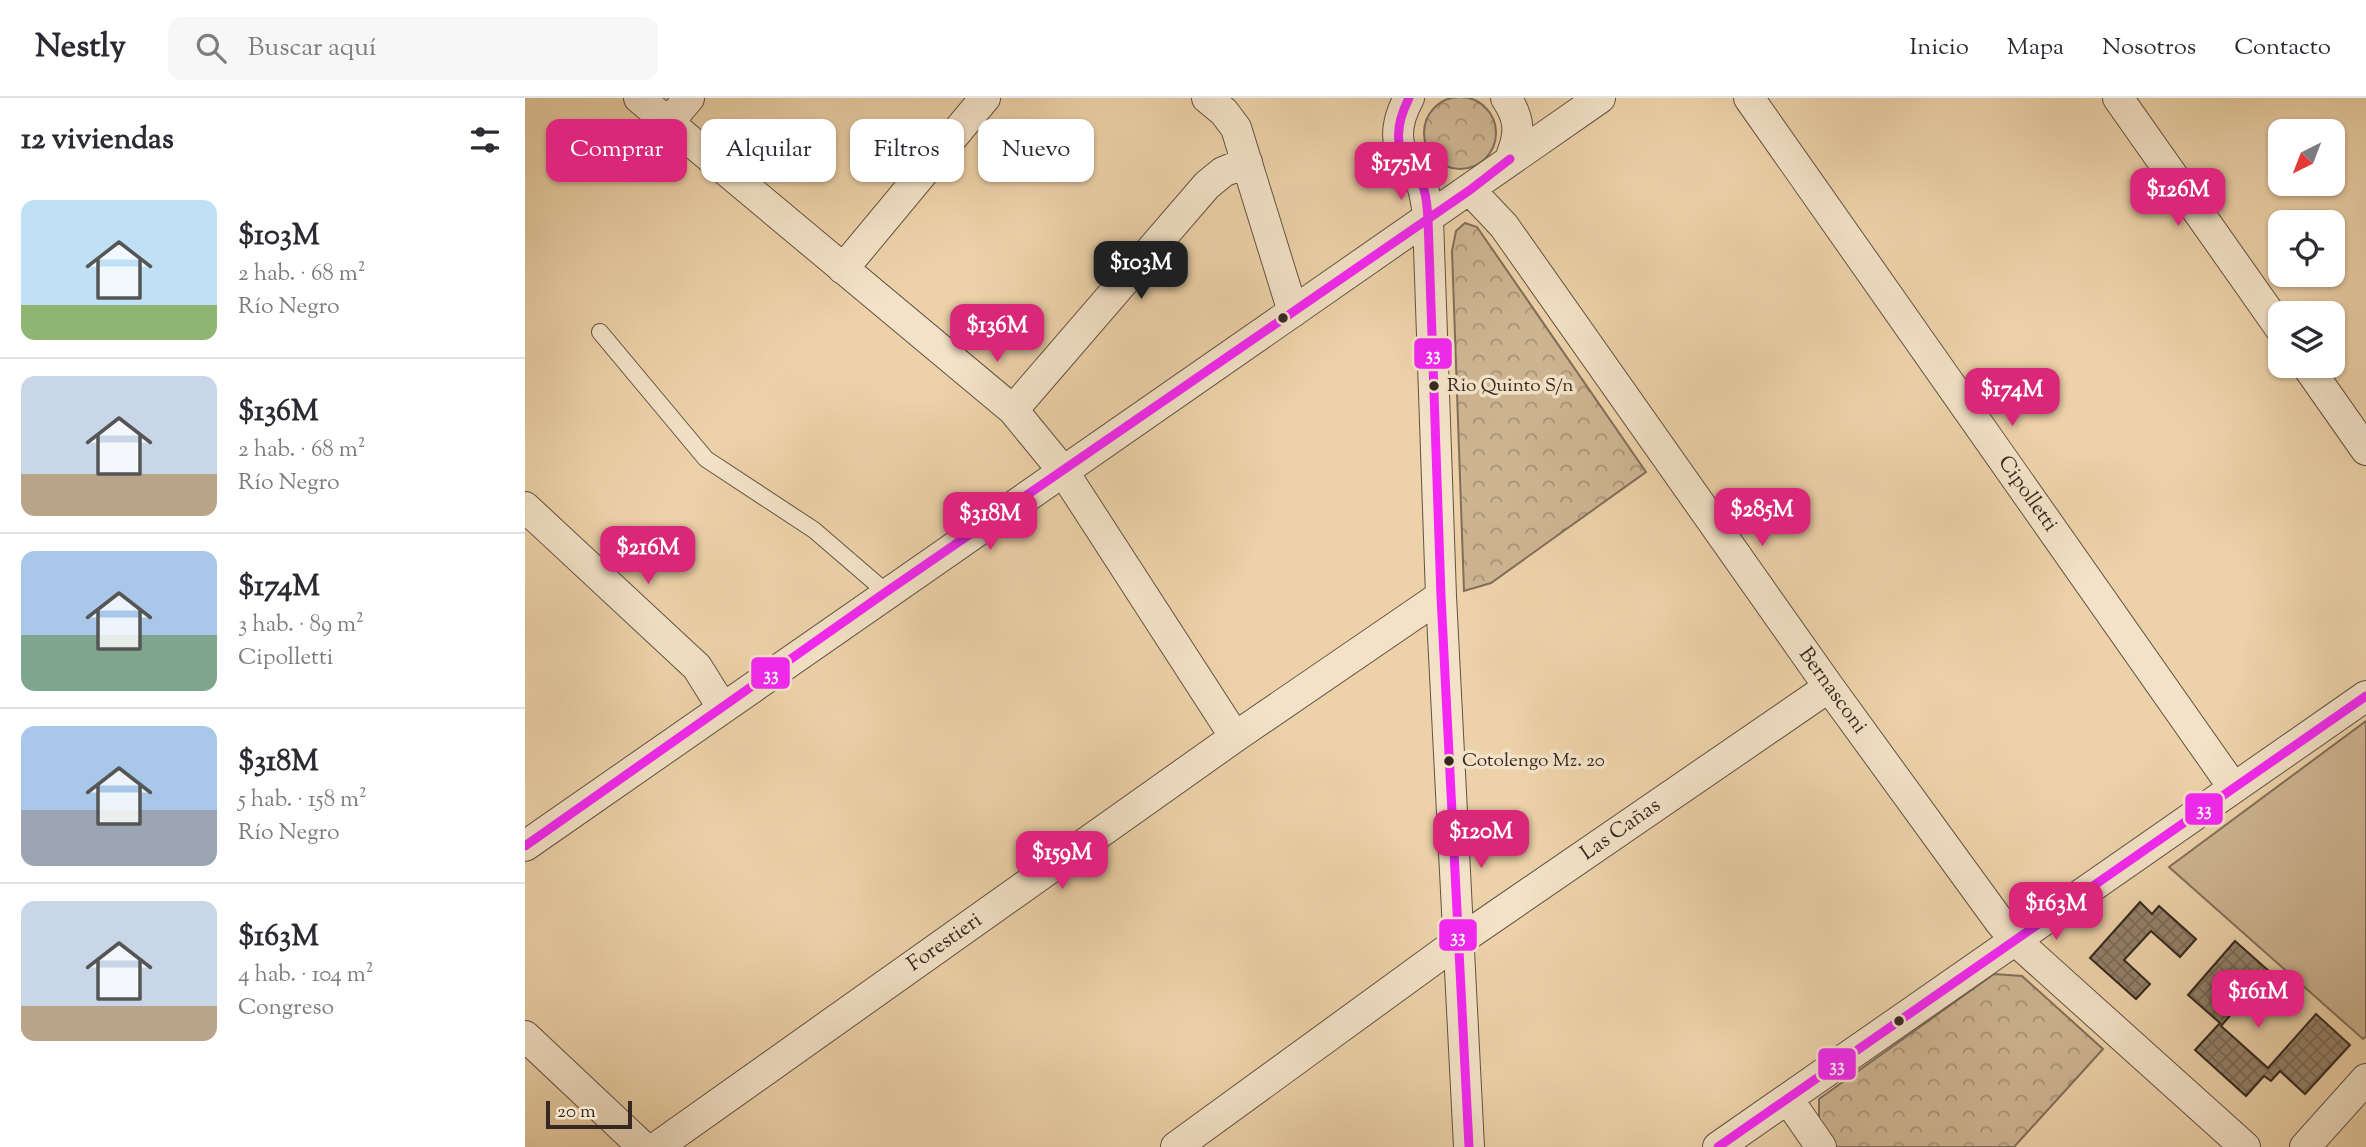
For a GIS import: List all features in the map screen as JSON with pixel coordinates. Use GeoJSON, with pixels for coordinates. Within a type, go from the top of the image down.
{"type":"FeatureCollection","features":[{"type":"Feature","properties":{"kind":"street"},"geometry":{"type":"LineString","coordinates":[[639,98],[663,119]]}},
{"type":"Feature","properties":{"kind":"street"},"geometry":{"type":"LineString","coordinates":[[671,119],[689,98]]}},
{"type":"Feature","properties":{"kind":"street"},"geometry":{"type":"LineString","coordinates":[[843,269],[985,98]]}},
{"type":"Feature","properties":{"kind":"street"},"geometry":{"type":"LineString","coordinates":[[1207,98],[1236,128],[1293,312]]}},
{"type":"Feature","properties":{"kind":"street"},"geometry":{"type":"LineString","coordinates":[[1506,98],[1515,111],[1518,138],[1510,159]]}},
{"type":"Feature","properties":{"kind":"street"},"geometry":{"type":"LineString","coordinates":[[525,846],[886,592],[1470,190],[1599,98]]}},
{"type":"Feature","properties":{"kind":"street","name":"Cipolletti"},"geometry":{"type":"LineString","coordinates":[[1749,98],[2233,788]]}},
{"type":"Feature","properties":{"kind":"street"},"geometry":{"type":"LineString","coordinates":[[2118,98],[2268,311]]}},
{"type":"Feature","properties":{"kind":"street"},"geometry":{"type":"LineString","coordinates":[[1404,103],[1398,132],[1403,155],[1417,174],[1426,195],[1428,219],[1441,596],[1469,1147]]}},
{"type":"Feature","properties":{"kind":"street"},"geometry":{"type":"LineString","coordinates":[[687,139],[1013,410],[1063,471],[1235,737]]}},
{"type":"Feature","properties":{"kind":"street"},"geometry":{"type":"LineString","coordinates":[[1013,410],[1207,186],[1223,172],[1247,162]]}},
{"type":"Feature","properties":{"kind":"street"},"geometry":{"type":"LineString","coordinates":[[1417,174],[1444,188],[1470,190]]}},
{"type":"Feature","properties":{"kind":"street","name":"Bernasconi"},"geometry":{"type":"LineString","coordinates":[[1470,190],[1504,226],[1829,687],[2000,922],[2015,940],[2245,1147]]}},
{"type":"Feature","properties":{"kind":"street"},"geometry":{"type":"LineString","coordinates":[[2315,378],[2366,450]]}},
{"type":"Feature","properties":{"kind":"street"},"geometry":{"type":"LineString","coordinates":[[528,515],[697,667],[722,707]]}},
{"type":"Feature","properties":{"kind":"street","name":"Forestieri"},"geometry":{"type":"LineString","coordinates":[[657,1147],[1235,737],[1441,596]]}},
{"type":"Feature","properties":{"kind":"street","name":"Las Cañas"},"geometry":{"type":"LineString","coordinates":[[1176,1147],[1459,942],[1829,687]]}},
{"type":"Feature","properties":{"kind":"street"},"geometry":{"type":"LineString","coordinates":[[1718,1147],[2366,696]]}},
{"type":"Feature","properties":{"kind":"street"},"geometry":{"type":"LineString","coordinates":[[525,1036],[643,1147]]}},
{"type":"Feature","properties":{"kind":"street"},"geometry":{"type":"LineString","coordinates":[[2305,1147],[2366,1079]]}},
{"type":"Feature","properties":{"kind":"street"},"geometry":{"type":"LineString","coordinates":[[1788,1099],[1821,1147]]}},
{"type":"Feature","properties":{"kind":"lane"},"geometry":{"type":"LineString","coordinates":[[600,332],[706,459],[814,530],[886,592]]}},
{"type":"Feature","properties":{"kind":"green space"},"geometry":{"type":"Polygon","coordinates":[[[1460,97],[1480,103],[1490,113],[1496,133],[1490,153],[1480,163],[1460,169],[1440,163],[1430,153],[1424,133],[1430,113],[1440,103],[1460,97]]]}},
{"type":"Feature","properties":{"kind":"green space"},"geometry":{"type":"Polygon","coordinates":[[[1465,223],[1477,227],[1646,472],[1491,583],[1464,591],[1452,251],[1456,231],[1465,223]]]}},
{"type":"Feature","properties":{"kind":"green space"},"geometry":{"type":"Polygon","coordinates":[[[2366,721],[2366,1036],[2363,1039],[2169,867],[2366,721]]]}},
{"type":"Feature","properties":{"kind":"green space"},"geometry":{"type":"Polygon","coordinates":[[[1994,974],[2022,976],[2103,1049],[2014,1147],[1836,1147],[1819,1122],[1819,1099],[1994,974]]]}},
{"type":"Feature","properties":{"kind":"building"},"geometry":{"type":"Polygon","coordinates":[[[2140,902],[2152,914],[2159,906],[2196,939],[2180,957],[2151,931],[2124,960],[2150,984],[2136,999],[2090,958],[2140,902]]]}},
{"type":"Feature","properties":{"kind":"building"},"geometry":{"type":"Polygon","coordinates":[[[2235,941],[2269,971],[2221,1026],[2268,1068],[2316,1014],[2350,1045],[2305,1094],[2280,1071],[2271,1081],[2264,1076],[2246,1096],[2195,1050],[2220,1023],[2188,995],[2235,941]]]}},
{"type":"Feature","properties":{"kind":"transit line","name":"33"},"geometry":{"type":"LineString","coordinates":[[1409,98],[1398,135],[1404,157],[1423,185],[1428,219],[1441,596],[1469,1147]]}},
{"type":"Feature","properties":{"kind":"transit line","name":"33"},"geometry":{"type":"LineString","coordinates":[[525,846],[886,592],[1470,190],[1510,159]]}},
{"type":"Feature","properties":{"kind":"transit line","name":"33"},"geometry":{"type":"LineString","coordinates":[[1718,1147],[2366,696]]}},
{"type":"Feature","properties":{"kind":"place","name":"Rio Quinto S/n"},"geometry":{"type":"Point","coordinates":[1434,386]}},
{"type":"Feature","properties":{"kind":"place","name":"Cotolengo Mz. 20"},"geometry":{"type":"Point","coordinates":[1449,761]}}]}
